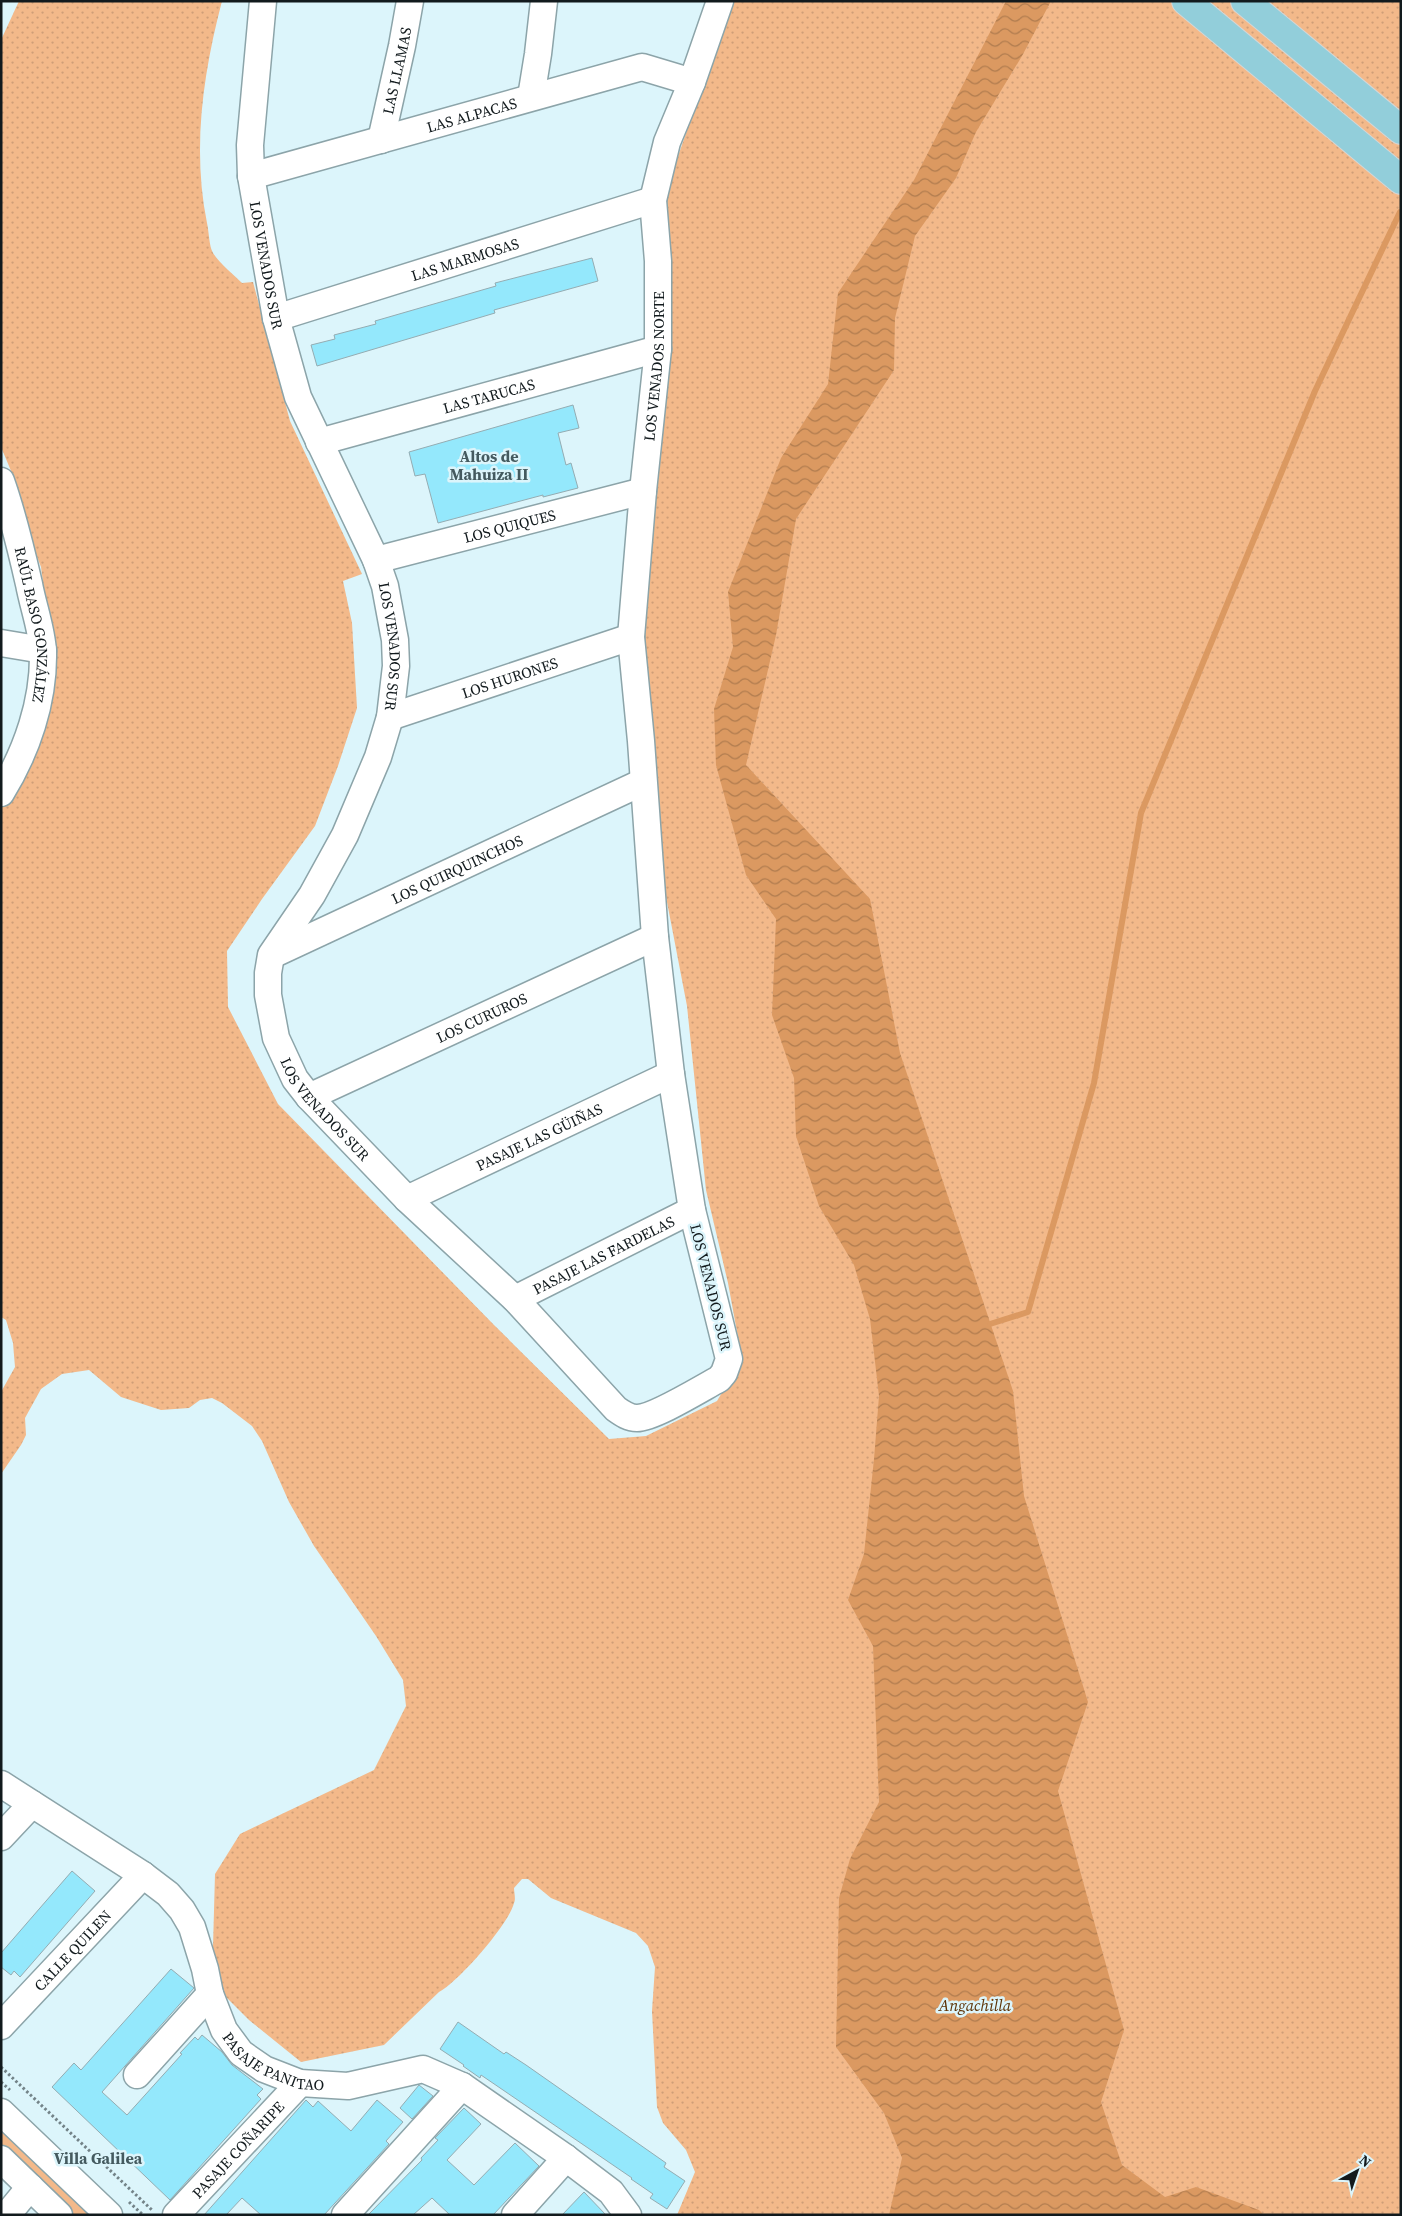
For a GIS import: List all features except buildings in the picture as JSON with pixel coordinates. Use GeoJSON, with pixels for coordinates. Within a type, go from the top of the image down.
{"type":"FeatureCollection","features":[{"type":"Feature","properties":{"kind":"main road"},"geometry":{"type":"LineString","coordinates":[[1186,1],[1401,180]]}},
{"type":"Feature","properties":{"kind":"main road"},"geometry":{"type":"LineString","coordinates":[[1245,1],[1401,130]]}},
{"type":"Feature","properties":{"kind":"street","name":"LOS VENADOS SUR"},"geometry":{"type":"LineString","coordinates":[[263,1],[250,144],[250,176],[276,318],[298,397],[376,560],[385,586],[395,640],[396,666],[390,717],[369,781],[345,836],[312,895],[271,956],[268,995],[276,1038],[292,1073],[309,1097],[407,1199],[515,1299],[616,1409],[630,1417],[644,1418],[719,1379],[728,1365],[728,1352],[692,1210],[671,1074],[655,937],[641,741]]}},
{"type":"Feature","properties":{"kind":"street","name":"LAS LLAMAS"},"geometry":{"type":"LineString","coordinates":[[381,140],[410,1]]}},
{"type":"Feature","properties":{"kind":"street"},"geometry":{"type":"LineString","coordinates":[[531,97],[544,1]]}},
{"type":"Feature","properties":{"kind":"street","name":"LOS VENADOS NORTE"},"geometry":{"type":"LineString","coordinates":[[641,741],[630,637],[658,350],[658,261],[653,200],[667,142],[692,82],[720,1]]}},
{"type":"Feature","properties":{"kind":"street","name":"LAS ALPACAS"},"geometry":{"type":"LineString","coordinates":[[250,176],[642,67],[692,82]]}},
{"type":"Feature","properties":{"kind":"street","name":"LAS MARMOSAS"},"geometry":{"type":"LineString","coordinates":[[276,318],[653,200]]}},
{"type":"Feature","properties":{"kind":"street","name":"LAS TARUCAS"},"geometry":{"type":"LineString","coordinates":[[319,442],[658,350]]}},
{"type":"Feature","properties":{"kind":"street","name":"RAÚL BASO GONZÁLEZ"},"geometry":{"type":"LineString","coordinates":[[1,481],[8,519],[43,650],[42,677],[30,731],[21,757],[1,793]]}},
{"type":"Feature","properties":{"kind":"street","name":"LOS QUIQUES"},"geometry":{"type":"LineString","coordinates":[[376,560],[643,491]]}},
{"type":"Feature","properties":{"kind":"street","name":"LOS HURONES"},"geometry":{"type":"LineString","coordinates":[[390,717],[630,637]]}},
{"type":"Feature","properties":{"kind":"street"},"geometry":{"type":"LineString","coordinates":[[1,642],[43,650]]}},
{"type":"Feature","properties":{"kind":"street","name":"LOS QUIRQUINCHOS"},"geometry":{"type":"LineString","coordinates":[[271,956],[643,782]]}},
{"type":"Feature","properties":{"kind":"street","name":"LOS CURUROS"},"geometry":{"type":"LineString","coordinates":[[309,1097],[655,937]]}},
{"type":"Feature","properties":{"kind":"street","name":"PASAJE LAS GÜIÑAS"},"geometry":{"type":"LineString","coordinates":[[407,1199],[671,1074]]}},
{"type":"Feature","properties":{"kind":"street","name":"PASAJE LAS FARDELAS"},"geometry":{"type":"LineString","coordinates":[[515,1299],[692,1210]]}},
{"type":"Feature","properties":{"kind":"street","name":"PASAJE PANITAO"},"geometry":{"type":"LineString","coordinates":[[1,1784],[143,1875],[168,1894],[182,1910],[192,1927],[205,1969],[210,1994],[224,2030],[241,2053],[264,2069],[300,2083],[348,2086],[423,2069],[462,2086],[566,2158],[611,2192],[628,2215]]}},
{"type":"Feature","properties":{"kind":"street"},"geometry":{"type":"LineString","coordinates":[[1,1837],[32,1804]]}},
{"type":"Feature","properties":{"kind":"street","name":"CALLE QUILEN"},"geometry":{"type":"LineString","coordinates":[[1,2026],[143,1875]]}},
{"type":"Feature","properties":{"kind":"street"},"geometry":{"type":"LineString","coordinates":[[137,2075],[210,1994]]}},
{"type":"Feature","properties":{"kind":"street","name":"PASAJE COÑARIPE"},"geometry":{"type":"LineString","coordinates":[[176,2215],[300,2083]]}},
{"type":"Feature","properties":{"kind":"street"},"geometry":{"type":"LineString","coordinates":[[345,2215],[462,2086]]}},
{"type":"Feature","properties":{"kind":"street"},"geometry":{"type":"LineString","coordinates":[[1,2112],[109,2215]]}},
{"type":"Feature","properties":{"kind":"street"},"geometry":{"type":"LineString","coordinates":[[515,2215],[566,2158]]}},
{"type":"Feature","properties":{"kind":"street"},"geometry":{"type":"LineString","coordinates":[[1,2159],[59,2215]]}},
{"type":"Feature","properties":{"kind":"street"},"geometry":{"type":"LineString","coordinates":[[7,2215],[30,2187]]}},
{"type":"Feature","properties":{"kind":"path"},"geometry":{"type":"LineString","coordinates":[[1,2067],[157,2215]]}},
{"type":"Feature","properties":{"kind":"shaded area"},"geometry":{"type":"Polygon","coordinates":[[[19,1],[222,1],[205,84],[200,139],[200,167],[211,247],[219,261],[242,283],[253,282],[290,421],[362,574],[343,581],[352,623],[357,708],[338,766],[315,826],[227,951],[228,1007],[278,1104],[494,1325],[609,1439],[646,1436],[717,1401],[742,1359],[728,1283],[706,1190],[687,1006],[662,876],[641,633],[664,219],[668,185],[732,1],[1401,1],[1401,2215],[677,2215],[695,2172],[686,2150],[663,2123],[657,2107],[652,2011],[655,1967],[648,1946],[636,1933],[551,1898],[528,1879],[522,1879],[514,1888],[515,1901],[510,1912],[482,1952],[458,1977],[439,1992],[384,2045],[301,2062],[249,2020],[217,1988],[213,1947],[215,1874],[240,1834],[374,1770],[406,1706],[403,1680],[376,1636],[314,1546],[289,1502],[262,1441],[252,1426],[222,1403],[212,1398],[200,1400],[189,1408],[161,1410],[121,1397],[89,1370],[62,1374],[41,1389],[25,1418],[26,1435],[1,1474],[1,1392],[15,1367],[13,1343],[6,1320],[1,1317],[1,805],[16,783],[45,598],[41,567],[25,526],[14,478],[1,447],[1,40],[19,1]]]}},
{"type":"Feature","properties":{"kind":"shaded area"},"geometry":{"type":"Polygon","coordinates":[[[1,2126],[94,2215],[72,2215],[1,2147],[1,2126]]]}},
{"type":"Feature","properties":{"kind":"water","name":"Angachilla"},"geometry":{"type":"Polygon","coordinates":[[[1006,1],[1051,1],[1022,56],[976,132],[956,178],[915,236],[895,318],[894,370],[796,519],[776,635],[746,765],[870,899],[900,1053],[1013,1391],[1024,1496],[1088,1702],[1058,1791],[1124,2030],[1101,2102],[1122,2165],[1165,2197],[1196,2187],[1259,2210],[1264,2215],[889,2215],[902,2158],[884,2113],[836,2047],[839,1898],[850,1859],[879,1802],[873,1646],[848,1600],[864,1554],[879,1396],[870,1319],[854,1265],[819,1206],[796,1136],[794,1078],[772,1015],[776,919],[746,875],[716,765],[714,709],[733,647],[728,592],[781,458],[828,384],[838,293],[914,180],[1006,1]]]}},
{"type":"Feature","properties":{"kind":"waterway"},"geometry":{"type":"LineString","coordinates":[[990,1324],[1028,1312],[1094,1083],[1141,813],[1315,391],[1400,212]]}},
{"type":"Feature","properties":{"kind":"district","name":"Altos de Mahuiza II"},"geometry":{"type":"Point","coordinates":[489,465]}},
{"type":"Feature","properties":{"kind":"district","name":"Villa Galilea"},"geometry":{"type":"Point","coordinates":[98,2158]}}]}
